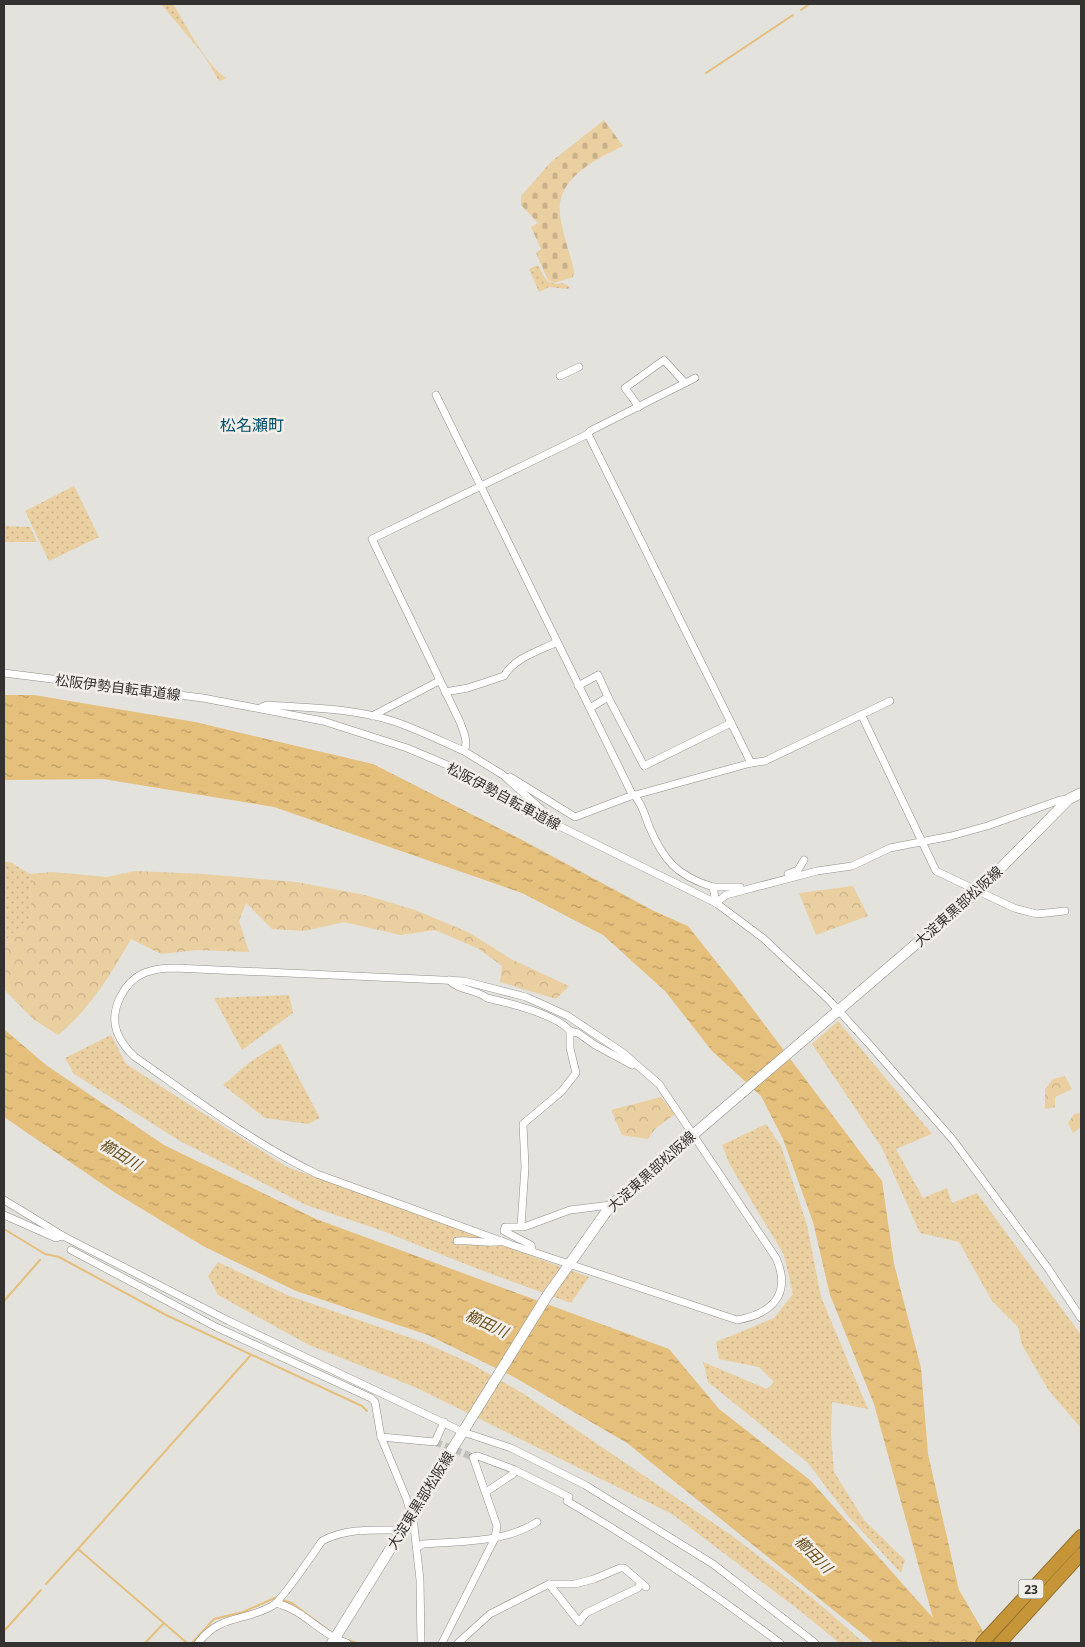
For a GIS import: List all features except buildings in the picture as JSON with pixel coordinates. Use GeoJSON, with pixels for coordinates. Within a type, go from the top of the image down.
{"type":"FeatureCollection","features":[{"type":"Feature","properties":{"kind":"highway","name":"23"},"geometry":{"type":"LineString","coordinates":[[982,1643],[1081,1536]]}},
{"type":"Feature","properties":{"kind":"highway","name":"23"},"geometry":{"type":"LineString","coordinates":[[1000,1643],[1081,1554]]}},
{"type":"Feature","properties":{"kind":"main road","name":"大淀東黒部松阪線"},"geometry":{"type":"LineString","coordinates":[[335,1638],[400,1530],[410,1518],[568,1265],[611,1205],[979,890],[1069,799],[1081,793]]}},
{"type":"Feature","properties":{"kind":"street"},"geometry":{"type":"LineString","coordinates":[[639,407],[626,388],[664,360],[685,383]]}},
{"type":"Feature","properties":{"kind":"street"},"geometry":{"type":"LineString","coordinates":[[560,376],[579,367]]}},
{"type":"Feature","properties":{"kind":"street"},"geometry":{"type":"LineString","coordinates":[[464,751],[466,748],[464,734],[372,539],[588,434],[590,431],[695,378]]}},
{"type":"Feature","properties":{"kind":"street"},"geometry":{"type":"LineString","coordinates":[[436,395],[578,686],[634,795],[639,799],[653,835],[673,867],[701,883],[713,887],[735,888],[779,876],[782,879]]}},
{"type":"Feature","properties":{"kind":"street"},"geometry":{"type":"LineString","coordinates":[[588,434],[751,763]]}},
{"type":"Feature","properties":{"kind":"street"},"geometry":{"type":"LineString","coordinates":[[445,692],[468,688],[504,676],[509,668],[517,662],[557,642]]}},
{"type":"Feature","properties":{"kind":"street","name":"松阪伊勢自転車道線"},"geometry":{"type":"LineString","coordinates":[[4,673],[203,698],[259,708],[323,721],[407,748],[480,780],[551,822],[716,903],[763,938],[836,1012],[953,1140],[1047,1267],[1081,1318]]}},
{"type":"Feature","properties":{"kind":"street"},"geometry":{"type":"LineString","coordinates":[[578,686],[598,675],[644,766],[731,723]]}},
{"type":"Feature","properties":{"kind":"street"},"geometry":{"type":"LineString","coordinates":[[372,716],[439,680]]}},
{"type":"Feature","properties":{"kind":"street"},"geometry":{"type":"LineString","coordinates":[[590,708],[608,697]]}},
{"type":"Feature","properties":{"kind":"street"},"geometry":{"type":"LineString","coordinates":[[503,775],[508,776],[575,817],[634,795],[751,763],[765,761],[784,754],[890,702]]}},
{"type":"Feature","properties":{"kind":"street"},"geometry":{"type":"LineString","coordinates":[[259,708],[267,705],[309,708],[372,716],[394,722],[464,751],[503,775],[550,816],[551,822]]}},
{"type":"Feature","properties":{"kind":"street"},"geometry":{"type":"LineString","coordinates":[[862,716],[936,870],[1014,908],[1037,914],[1065,911]]}},
{"type":"Feature","properties":{"kind":"street"},"geometry":{"type":"LineString","coordinates":[[713,887],[716,903],[726,895],[782,879],[852,866],[890,848],[951,836],[987,826],[1052,802],[1069,799]]}},
{"type":"Feature","properties":{"kind":"street"},"geometry":{"type":"LineString","coordinates":[[782,879],[786,874],[798,870],[804,860]]}},
{"type":"Feature","properties":{"kind":"street"},"geometry":{"type":"LineString","coordinates":[[175,968],[464,981],[526,998],[568,1016],[641,1068],[659,1084],[695,1132],[770,1248],[779,1266],[783,1275],[778,1298],[769,1309],[756,1316],[737,1320],[568,1265],[532,1250],[316,1174],[243,1132],[135,1057],[125,1047],[116,1030],[116,1006],[121,995],[135,978],[157,969],[175,968]]}},
{"type":"Feature","properties":{"kind":"street"},"geometry":{"type":"LineString","coordinates":[[449,980],[454,985],[482,994],[487,998],[539,1014],[566,1026],[570,1031],[570,1048],[576,1073],[562,1091],[524,1124],[525,1167],[521,1226]]}},
{"type":"Feature","properties":{"kind":"street"},"geometry":{"type":"LineString","coordinates":[[570,1031],[578,1032],[595,1045],[641,1068]]}},
{"type":"Feature","properties":{"kind":"street"},"geometry":{"type":"LineString","coordinates":[[4,1200],[63,1236],[229,1321],[444,1422],[511,1448],[615,1502],[713,1564],[815,1643]]}},
{"type":"Feature","properties":{"kind":"street"},"geometry":{"type":"LineString","coordinates":[[532,1250],[531,1245],[504,1231],[505,1227],[524,1227],[570,1210],[611,1205]]}},
{"type":"Feature","properties":{"kind":"street"},"geometry":{"type":"LineString","coordinates":[[4,1215],[56,1238],[63,1236]]}},
{"type":"Feature","properties":{"kind":"street"},"geometry":{"type":"LineString","coordinates":[[457,1241],[493,1243],[502,1241]]}},
{"type":"Feature","properties":{"kind":"street"},"geometry":{"type":"LineString","coordinates":[[71,1250],[216,1326],[371,1398],[375,1402],[381,1437],[407,1500],[417,1547],[420,1580],[421,1643]]}},
{"type":"Feature","properties":{"kind":"street"},"geometry":{"type":"LineString","coordinates":[[381,1437],[435,1442],[444,1422]]}},
{"type":"Feature","properties":{"kind":"street"},"geometry":{"type":"LineString","coordinates":[[442,1643],[495,1538],[497,1526],[473,1458],[478,1456],[515,1470],[569,1497],[567,1501],[677,1568],[780,1643]]}},
{"type":"Feature","properties":{"kind":"street"},"geometry":{"type":"LineString","coordinates":[[486,1492],[513,1474],[515,1470]]}},
{"type":"Feature","properties":{"kind":"street"},"geometry":{"type":"LineString","coordinates":[[417,1547],[423,1544],[501,1538],[522,1531],[537,1522]]}},
{"type":"Feature","properties":{"kind":"street"},"geometry":{"type":"LineString","coordinates":[[198,1643],[206,1633],[218,1624],[276,1603],[322,1541],[330,1536],[350,1532],[400,1530]]}},
{"type":"Feature","properties":{"kind":"street"},"geometry":{"type":"LineString","coordinates":[[458,1643],[490,1614],[549,1584],[585,1581],[624,1568],[644,1585],[586,1613],[579,1622],[549,1584]]}},
{"type":"Feature","properties":{"kind":"street"},"geometry":{"type":"LineString","coordinates":[[276,1603],[290,1606],[335,1638],[348,1643]]}},
{"type":"Feature","properties":{"kind":"street"},"geometry":{"type":"LineString","coordinates":[[806,1635],[810,1643]]}},
{"type":"Feature","properties":{"kind":"green space"},"geometry":{"type":"Polygon","coordinates":[[[161,4],[173,4],[205,56],[227,78],[219,81],[203,54],[161,4]]]}},
{"type":"Feature","properties":{"kind":"green space"},"geometry":{"type":"Polygon","coordinates":[[[604,120],[623,146],[590,164],[571,180],[564,190],[560,202],[560,215],[574,271],[573,277],[554,283],[548,280],[536,253],[541,249],[531,227],[538,223],[521,205],[521,196],[552,161],[604,120]]]}},
{"type":"Feature","properties":{"kind":"green space"},"geometry":{"type":"Polygon","coordinates":[[[538,265],[547,280],[558,284],[563,283],[570,287],[568,289],[549,287],[539,292],[529,269],[538,265]]]}},
{"type":"Feature","properties":{"kind":"green space"},"geometry":{"type":"Polygon","coordinates":[[[74,486],[99,537],[49,561],[25,511],[74,486]]]}},
{"type":"Feature","properties":{"kind":"green space"},"geometry":{"type":"Polygon","coordinates":[[[4,526],[30,527],[37,542],[4,542],[4,526]]]}},
{"type":"Feature","properties":{"kind":"green space"},"geometry":{"type":"Polygon","coordinates":[[[4,862],[10,862],[30,874],[31,916],[4,942],[4,862]]]}},
{"type":"Feature","properties":{"kind":"green space"},"geometry":{"type":"Polygon","coordinates":[[[135,871],[203,874],[296,882],[365,895],[415,910],[468,932],[511,959],[569,986],[556,999],[500,982],[502,966],[479,949],[435,930],[400,935],[344,922],[304,931],[272,929],[246,903],[239,921],[249,952],[197,950],[161,954],[131,939],[108,978],[90,1002],[70,1025],[58,1035],[33,1019],[4,989],[4,942],[31,916],[30,874],[52,872],[107,877],[135,871]]]}},
{"type":"Feature","properties":{"kind":"green space"},"geometry":{"type":"Polygon","coordinates":[[[853,886],[868,916],[816,935],[799,893],[853,886]]]}},
{"type":"Feature","properties":{"kind":"green space"},"geometry":{"type":"Polygon","coordinates":[[[289,995],[293,1013],[242,1050],[214,998],[289,995]]]}},
{"type":"Feature","properties":{"kind":"green space"},"geometry":{"type":"Polygon","coordinates":[[[838,1021],[932,1134],[896,1149],[923,1198],[947,1188],[952,1203],[977,1193],[1081,1335],[1081,1428],[1049,1391],[1022,1345],[1018,1327],[992,1301],[959,1242],[920,1233],[882,1148],[812,1044],[838,1021]]]}},
{"type":"Feature","properties":{"kind":"green space"},"geometry":{"type":"Polygon","coordinates":[[[111,1035],[126,1064],[287,1167],[589,1277],[571,1303],[380,1230],[306,1205],[180,1141],[74,1074],[65,1058],[111,1035]]]}},
{"type":"Feature","properties":{"kind":"green space"},"geometry":{"type":"Polygon","coordinates":[[[280,1043],[320,1118],[308,1124],[265,1118],[223,1085],[250,1062],[280,1043]]]}},
{"type":"Feature","properties":{"kind":"green space"},"geometry":{"type":"Polygon","coordinates":[[[1065,1076],[1072,1089],[1055,1097],[1055,1107],[1045,1109],[1045,1089],[1053,1079],[1065,1076]]]}},
{"type":"Feature","properties":{"kind":"green space"},"geometry":{"type":"Polygon","coordinates":[[[661,1097],[675,1114],[655,1129],[648,1139],[622,1135],[611,1110],[661,1097]]]}},
{"type":"Feature","properties":{"kind":"green space"},"geometry":{"type":"Polygon","coordinates":[[[1081,1113],[1081,1127],[1073,1133],[1068,1123],[1074,1114],[1081,1113]]]}},
{"type":"Feature","properties":{"kind":"green space"},"geometry":{"type":"Polygon","coordinates":[[[766,1124],[781,1146],[807,1225],[821,1297],[868,1409],[832,1402],[831,1435],[834,1472],[864,1520],[905,1560],[901,1573],[848,1516],[808,1463],[708,1382],[703,1362],[767,1389],[774,1382],[759,1367],[719,1359],[716,1342],[774,1318],[793,1294],[784,1255],[730,1165],[722,1145],[766,1124]]]}},
{"type":"Feature","properties":{"kind":"green space"},"geometry":{"type":"Polygon","coordinates":[[[218,1262],[287,1295],[425,1343],[470,1363],[524,1394],[734,1537],[816,1601],[864,1643],[839,1643],[803,1613],[672,1514],[417,1388],[309,1345],[218,1295],[208,1276],[218,1262]]]}},
{"type":"Feature","properties":{"kind":"water","name":"櫛田川"},"geometry":{"type":"Polygon","coordinates":[[[4,695],[34,695],[195,722],[373,764],[524,841],[654,911],[688,926],[882,1181],[894,1264],[921,1368],[928,1454],[959,1590],[983,1631],[1001,1643],[874,1643],[627,1443],[514,1377],[428,1335],[296,1291],[203,1246],[114,1192],[4,1117],[4,1029],[46,1065],[164,1145],[316,1219],[669,1349],[719,1409],[810,1480],[933,1618],[874,1404],[830,1295],[813,1222],[783,1139],[761,1096],[712,1051],[665,991],[603,935],[522,893],[274,807],[103,779],[4,780],[4,695]]]}},
{"type":"Feature","properties":{"kind":"waterway"},"geometry":{"type":"LineString","coordinates":[[801,10],[809,4]]}},
{"type":"Feature","properties":{"kind":"waterway"},"geometry":{"type":"LineString","coordinates":[[706,73],[793,15]]}},
{"type":"Feature","properties":{"kind":"waterway"},"geometry":{"type":"LineString","coordinates":[[4,1229],[45,1254],[59,1257],[166,1315],[362,1406],[367,1411]]}},
{"type":"Feature","properties":{"kind":"waterway"},"geometry":{"type":"LineString","coordinates":[[4,1301],[40,1260]]}},
{"type":"Feature","properties":{"kind":"waterway"},"geometry":{"type":"LineString","coordinates":[[187,1643],[78,1549],[250,1356]]}},
{"type":"Feature","properties":{"kind":"waterway"},"geometry":{"type":"LineString","coordinates":[[46,1584],[78,1549]]}},
{"type":"Feature","properties":{"kind":"waterway"},"geometry":{"type":"LineString","coordinates":[[4,1631],[41,1590]]}},
{"type":"Feature","properties":{"kind":"waterway"},"geometry":{"type":"LineString","coordinates":[[192,1643],[214,1619],[243,1612],[277,1597]]}},
{"type":"Feature","properties":{"kind":"waterway"},"geometry":{"type":"LineString","coordinates":[[282,1600],[292,1603],[328,1630]]}},
{"type":"Feature","properties":{"kind":"waterway"},"geometry":{"type":"LineString","coordinates":[[145,1643],[163,1624]]}},
{"type":"Feature","properties":{"kind":"waterway"},"geometry":{"type":"LineString","coordinates":[[348,1640],[357,1643]]}},
{"type":"Feature","properties":{"kind":"tunnel"},"geometry":{"type":"LineString","coordinates":[[435,1442],[473,1457]]}},
{"type":"Feature","properties":{"kind":"district","name":"松名瀬町"},"geometry":{"type":"Point","coordinates":[252,425]}}]}
